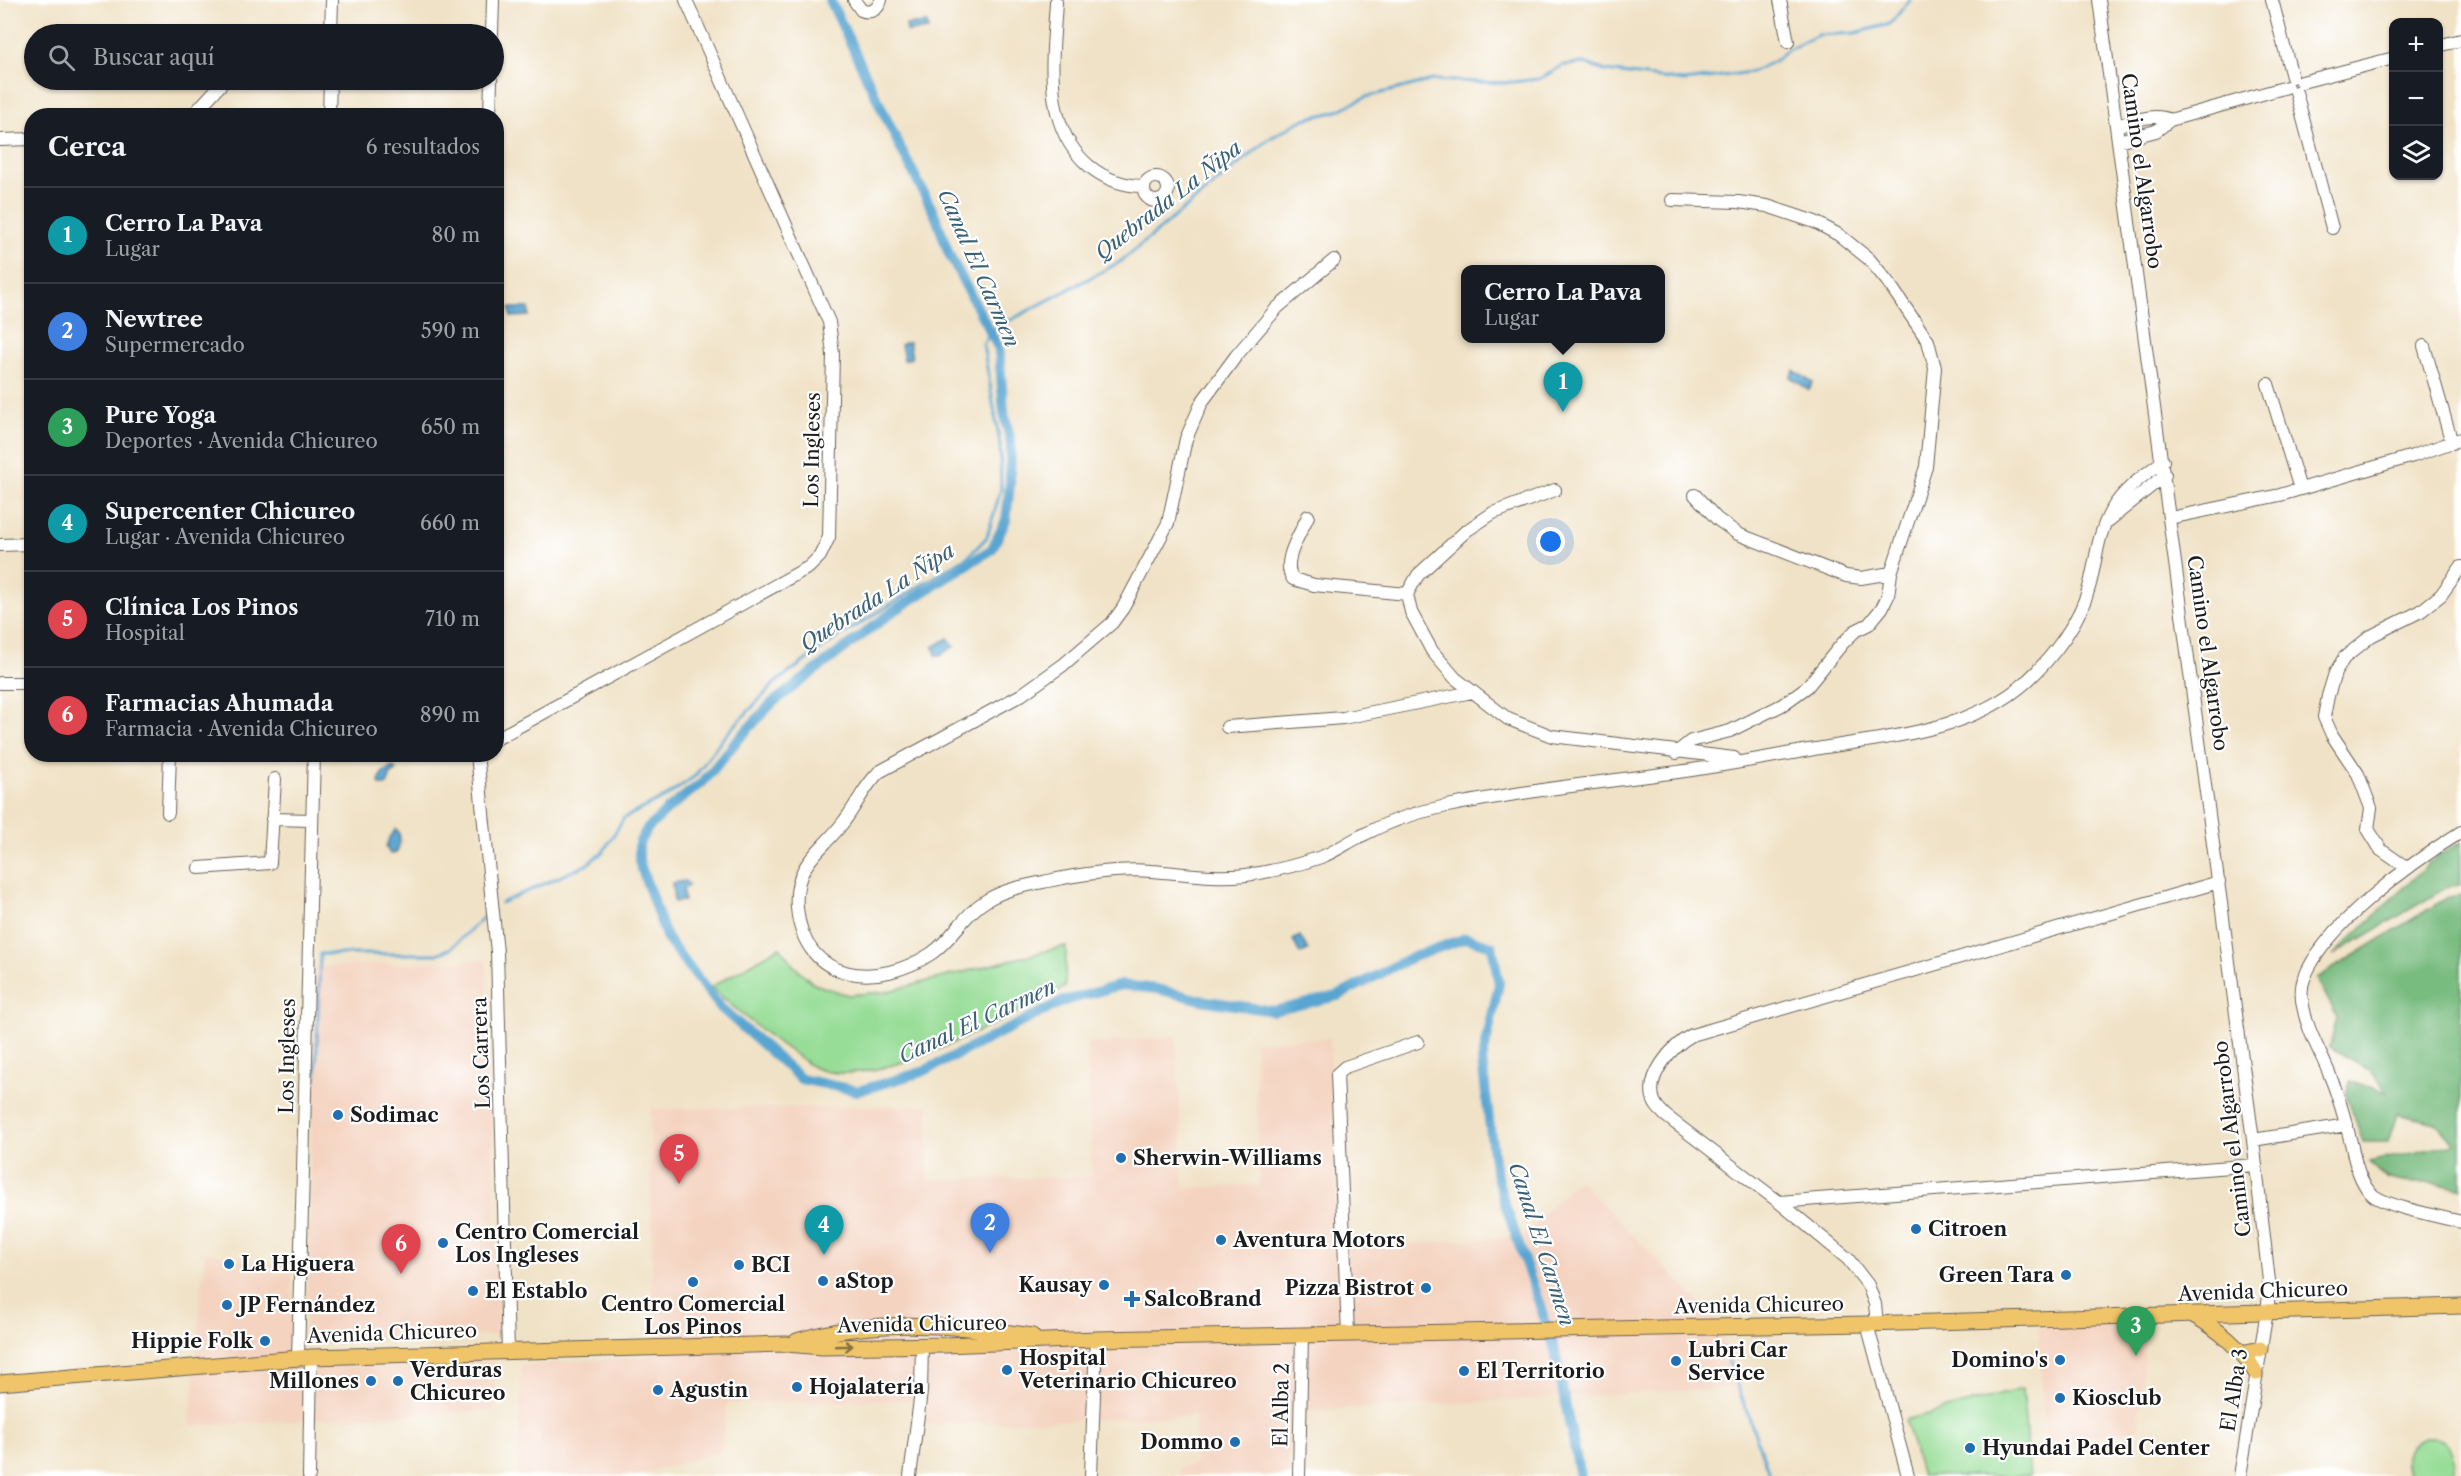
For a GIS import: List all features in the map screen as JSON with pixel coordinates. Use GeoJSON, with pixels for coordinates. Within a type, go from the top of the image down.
{"type":"FeatureCollection","features":[{"type":"Feature","properties":{"kind":"main road","name":"Avenida Chicureo"},"geometry":{"type":"LineString","coordinates":[[0,1383],[305,1357],[786,1344],[823,1347],[1569,1328],[1872,1324],[2461,1306]]}},
{"type":"Feature","properties":{"kind":"main road"},"geometry":{"type":"LineString","coordinates":[[2193,1315],[2211,1326],[2242,1353],[2256,1373]]}},
{"type":"Feature","properties":{"kind":"main road","name":"Avenida Chicureo"},"geometry":{"type":"LineString","coordinates":[[786,1344],[847,1331],[938,1326],[982,1328],[1059,1340]]}},
{"type":"Feature","properties":{"kind":"main road"},"geometry":{"type":"LineString","coordinates":[[2242,1353],[2260,1349]]}},
{"type":"Feature","properties":{"kind":"street"},"geometry":{"type":"LineString","coordinates":[[331,24],[332,0]]}},
{"type":"Feature","properties":{"kind":"street"},"geometry":{"type":"LineString","coordinates":[[492,24],[493,0]]}},
{"type":"Feature","properties":{"kind":"street","name":"Los Ingleses"},"geometry":{"type":"LineString","coordinates":[[504,735],[809,567],[820,556],[829,537],[833,354],[829,322],[686,0]]}},
{"type":"Feature","properties":{"kind":"street"},"geometry":{"type":"LineString","coordinates":[[854,0],[857,7],[869,12],[877,8],[881,0]]}},
{"type":"Feature","properties":{"kind":"street"},"geometry":{"type":"LineString","coordinates":[[1780,0],[1788,42]]}},
{"type":"Feature","properties":{"kind":"street","name":"Camino el Algarrobo"},"geometry":{"type":"LineString","coordinates":[[2099,0],[2165,475],[2253,1140],[2269,1281],[2267,1311]]}},
{"type":"Feature","properties":{"kind":"street"},"geometry":{"type":"LineString","coordinates":[[2272,0],[2332,228]]}},
{"type":"Feature","properties":{"kind":"street"},"geometry":{"type":"LineString","coordinates":[[1055,1],[1053,98],[1063,132],[1075,152],[1094,170],[1121,184],[1144,186]]}},
{"type":"Feature","properties":{"kind":"street"},"geometry":{"type":"LineString","coordinates":[[2443,45],[2461,40]]}},
{"type":"Feature","properties":{"kind":"street"},"geometry":{"type":"LineString","coordinates":[[2118,141],[2156,131],[2170,120],[2389,59]]}},
{"type":"Feature","properties":{"kind":"street"},"geometry":{"type":"LineString","coordinates":[[199,108],[216,90]]}},
{"type":"Feature","properties":{"kind":"street"},"geometry":{"type":"LineString","coordinates":[[329,108],[330,90]]}},
{"type":"Feature","properties":{"kind":"street"},"geometry":{"type":"LineString","coordinates":[[490,108],[491,90]]}},
{"type":"Feature","properties":{"kind":"street"},"geometry":{"type":"LineString","coordinates":[[2116,126],[2151,117],[2170,120]]}},
{"type":"Feature","properties":{"kind":"street"},"geometry":{"type":"LineString","coordinates":[[0,140],[24,139]]}},
{"type":"Feature","properties":{"kind":"street"},"geometry":{"type":"LineString","coordinates":[[1672,200],[1759,204],[1796,215],[1839,235],[1859,250],[1879,270],[1928,341],[1935,368],[1929,452],[1918,494],[1891,573],[1888,596],[1882,608],[1869,624],[1855,631],[1842,644],[1807,687],[1782,705],[1759,718],[1719,735],[1691,741],[1676,753]]}},
{"type":"Feature","properties":{"kind":"street"},"geometry":{"type":"LineString","coordinates":[[1334,260],[1277,308],[1255,332],[1202,402],[1184,446],[1168,524],[1123,608],[1112,623],[1021,695],[879,772],[864,789],[845,819],[808,862],[800,879],[797,906],[803,932],[810,948],[820,960],[842,973],[854,975],[892,970],[929,954],[944,943],[986,900],[1047,881],[1113,871],[1149,870],[1220,876],[1247,875],[1323,856],[1385,824],[1430,810],[1753,760],[1950,723],[1980,713],[2001,701],[2037,671],[2072,624],[2088,593],[2105,523],[2111,509],[2126,491],[2163,461]]}},
{"type":"Feature","properties":{"kind":"street"},"geometry":{"type":"LineString","coordinates":[[2170,518],[2242,505],[2456,441],[2424,346]]}},
{"type":"Feature","properties":{"kind":"street"},"geometry":{"type":"LineString","coordinates":[[2268,384],[2300,489]]}},
{"type":"Feature","properties":{"kind":"street"},"geometry":{"type":"LineString","coordinates":[[2105,523],[2165,475]]}},
{"type":"Feature","properties":{"kind":"street"},"geometry":{"type":"LineString","coordinates":[[1555,490],[1493,513],[1466,531],[1418,575],[1407,594],[1411,612],[1432,651],[1455,678],[1508,719],[1552,736],[1676,753],[1753,760]]}},
{"type":"Feature","properties":{"kind":"street"},"geometry":{"type":"LineString","coordinates":[[1695,495],[1724,525],[1744,537],[1846,576],[1861,578],[1891,573]]}},
{"type":"Feature","properties":{"kind":"street"},"geometry":{"type":"LineString","coordinates":[[1308,516],[1289,559],[1288,570],[1293,579],[1307,584],[1407,594]]}},
{"type":"Feature","properties":{"kind":"street"},"geometry":{"type":"LineString","coordinates":[[0,545],[24,544]]}},
{"type":"Feature","properties":{"kind":"street"},"geometry":{"type":"LineString","coordinates":[[2407,868],[2381,849],[2368,830],[2371,808],[2358,774],[2332,735],[2324,717],[2335,673],[2344,658],[2371,636],[2428,605],[2441,595],[2461,567]]}},
{"type":"Feature","properties":{"kind":"street"},"geometry":{"type":"LineString","coordinates":[[0,683],[24,683]]}},
{"type":"Feature","properties":{"kind":"street"},"geometry":{"type":"LineString","coordinates":[[1227,727],[1263,722],[1334,719],[1472,692]]}},
{"type":"Feature","properties":{"kind":"street"},"geometry":{"type":"LineString","coordinates":[[168,813],[170,762]]}},
{"type":"Feature","properties":{"kind":"street","name":"Los Ingleses"},"geometry":{"type":"LineString","coordinates":[[309,1476],[305,1357],[314,762]]}},
{"type":"Feature","properties":{"kind":"street","name":"Los Carrera"},"geometry":{"type":"LineString","coordinates":[[478,762],[497,952],[508,1351]]}},
{"type":"Feature","properties":{"kind":"street"},"geometry":{"type":"LineString","coordinates":[[199,868],[270,863],[275,779]]}},
{"type":"Feature","properties":{"kind":"street"},"geometry":{"type":"LineString","coordinates":[[272,819],[312,820]]}},
{"type":"Feature","properties":{"kind":"street"},"geometry":{"type":"LineString","coordinates":[[2461,832],[2407,868],[2355,912],[2318,951],[2303,981],[2302,1004],[2308,1025],[2331,1076],[2347,1125],[2354,1159],[2362,1179],[2373,1195],[2387,1202],[2461,1222]]}},
{"type":"Feature","properties":{"kind":"street"},"geometry":{"type":"LineString","coordinates":[[1908,1476],[1872,1324],[1872,1295],[1856,1267],[1779,1202],[1666,1116],[1656,1105],[1653,1095],[1657,1075],[1670,1052],[1692,1035],[2219,882]]}},
{"type":"Feature","properties":{"kind":"street"},"geometry":{"type":"LineString","coordinates":[[1348,1334],[1337,1074],[1345,1067],[1418,1042]]}},
{"type":"Feature","properties":{"kind":"street"},"geometry":{"type":"LineString","coordinates":[[2253,1140],[2347,1125]]}},
{"type":"Feature","properties":{"kind":"street"},"geometry":{"type":"LineString","coordinates":[[1779,1202],[2256,1165]]}},
{"type":"Feature","properties":{"kind":"street","name":"El Alba 3"},"geometry":{"type":"LineString","coordinates":[[2240,1476],[2267,1311]]}},
{"type":"Feature","properties":{"kind":"street","name":"El Alba 2"},"geometry":{"type":"LineString","coordinates":[[1299,1476],[1302,1335]]}},
{"type":"Feature","properties":{"kind":"street"},"geometry":{"type":"LineString","coordinates":[[1091,1476],[1096,1339]]}},
{"type":"Feature","properties":{"kind":"street"},"geometry":{"type":"LineString","coordinates":[[910,1476],[921,1392],[922,1345]]}},
{"type":"Feature","properties":{"kind":"shaded area"},"geometry":{"type":"Polygon","coordinates":[[[486,960],[499,1335],[305,1343],[316,967],[486,960]]]}},
{"type":"Feature","properties":{"kind":"shaded area"},"geometry":{"type":"Polygon","coordinates":[[[1176,1037],[1184,1188],[1259,1185],[1255,1041],[1330,1038],[1338,1248],[1523,1236],[1578,1179],[1715,1319],[1736,1388],[1290,1412],[1289,1476],[1180,1476],[1180,1469],[1196,1462],[1195,1416],[924,1425],[927,1400],[727,1403],[720,1452],[636,1476],[518,1476],[521,1365],[653,1356],[650,1109],[928,1106],[928,1180],[1092,1176],[1087,1044],[1176,1037]]]}},
{"type":"Feature","properties":{"kind":"shaded area"},"geometry":{"type":"Polygon","coordinates":[[[205,1252],[292,1267],[292,1368],[496,1361],[495,1410],[190,1426],[205,1252]]]}},
{"type":"Feature","properties":{"kind":"shaded area"},"geometry":{"type":"Polygon","coordinates":[[[2147,1321],[2138,1430],[2046,1443],[2038,1328],[2147,1321]]]}},
{"type":"Feature","properties":{"kind":"green space"},"geometry":{"type":"Polygon","coordinates":[[[2461,842],[2461,885],[2449,886],[2333,955],[2436,857],[2461,842]]]}},
{"type":"Feature","properties":{"kind":"green space"},"geometry":{"type":"Polygon","coordinates":[[[2461,895],[2461,1189],[2443,1184],[2396,1181],[2382,1175],[2369,1162],[2455,1144],[2436,1123],[2397,1114],[2388,1142],[2363,1142],[2346,1094],[2350,1081],[2387,1092],[2371,1071],[2330,1047],[2337,1017],[2317,978],[2448,897],[2461,895]]]}},
{"type":"Feature","properties":{"kind":"green space"},"geometry":{"type":"Polygon","coordinates":[[[1066,946],[1065,987],[942,1048],[872,1070],[841,1073],[812,1067],[763,1031],[711,987],[780,947],[793,965],[814,984],[848,995],[885,992],[1066,946]]]}},
{"type":"Feature","properties":{"kind":"green space","name":"Hyundai Padel Center"},"geometry":{"type":"Polygon","coordinates":[[[2022,1389],[2030,1476],[1921,1476],[1905,1420],[2022,1389]]]}},
{"type":"Feature","properties":{"kind":"green space"},"geometry":{"type":"Polygon","coordinates":[[[2425,1438],[2440,1440],[2450,1448],[2454,1461],[2451,1476],[2410,1476],[2406,1464],[2408,1452],[2414,1444],[2425,1438]]]}},
{"type":"Feature","properties":{"kind":"water"},"geometry":{"type":"Polygon","coordinates":[[[927,23],[928,30],[907,32],[906,25],[927,23]]]}},
{"type":"Feature","properties":{"kind":"water"},"geometry":{"type":"Polygon","coordinates":[[[510,308],[529,308],[529,316],[511,317],[510,308]]]}},
{"type":"Feature","properties":{"kind":"water"},"geometry":{"type":"Polygon","coordinates":[[[909,342],[912,358],[904,360],[901,344],[909,342]]]}},
{"type":"Feature","properties":{"kind":"water"},"geometry":{"type":"Polygon","coordinates":[[[1794,370],[1813,383],[1809,390],[1790,377],[1794,370]]]}},
{"type":"Feature","properties":{"kind":"water"},"geometry":{"type":"Polygon","coordinates":[[[948,638],[955,646],[937,657],[933,647],[948,638]]]}},
{"type":"Feature","properties":{"kind":"water"},"geometry":{"type":"Polygon","coordinates":[[[393,767],[396,769],[395,772],[391,774],[387,785],[380,785],[382,773],[393,767]]]}},
{"type":"Feature","properties":{"kind":"water"},"geometry":{"type":"Polygon","coordinates":[[[396,829],[400,837],[399,844],[396,853],[390,854],[386,847],[396,829]]]}},
{"type":"Feature","properties":{"kind":"water"},"geometry":{"type":"Polygon","coordinates":[[[685,881],[689,885],[683,890],[684,901],[674,902],[672,883],[685,881]]]}},
{"type":"Feature","properties":{"kind":"water"},"geometry":{"type":"Polygon","coordinates":[[[1300,936],[1308,950],[1300,954],[1293,940],[1300,936]]]}},
{"type":"Feature","properties":{"kind":"waterway","name":"Canal El Carmen"},"geometry":{"type":"LineString","coordinates":[[830,0],[936,217],[949,254],[999,349],[1004,412],[1011,444],[1006,520],[992,549],[894,611],[772,703],[703,782],[668,809],[647,829],[639,843],[639,861],[667,939],[721,1008],[801,1079],[858,1091],[922,1072],[1064,1001],[1121,985],[1157,989],[1201,1000],[1273,1011],[1338,996],[1410,958],[1466,938],[1492,946],[1499,984],[1482,1061],[1495,1169],[1554,1347],[1580,1476]]}},
{"type":"Feature","properties":{"kind":"waterway","name":"Quebrada La Ñipa"},"geometry":{"type":"LineString","coordinates":[[501,903],[586,865],[603,852],[624,818],[667,796],[695,776],[723,738],[775,683],[835,639],[970,555],[987,537],[1001,489],[1000,444],[983,344],[992,330],[1120,262],[1269,139],[1304,119],[1335,112],[1366,97],[1433,80],[1503,83],[1539,79],[1564,65],[1584,63],[1605,71],[1685,81],[1751,72],[1773,62],[1788,50],[1818,35],[1855,33],[1890,24],[1910,0]]}},
{"type":"Feature","properties":{"kind":"waterway","name":"Quebrada La Ñipa"},"geometry":{"type":"LineString","coordinates":[[316,1079],[320,954],[437,954],[450,949],[486,915]]}},
{"type":"Feature","properties":{"kind":"waterway"},"geometry":{"type":"LineString","coordinates":[[1724,1348],[1770,1476]]}},
{"type":"Feature","properties":{"kind":"place","name":"Cerro La Pava"},"geometry":{"type":"Point","coordinates":[1563,412]}},
{"type":"Feature","properties":{"kind":"place","name":"Sodimac"},"geometry":{"type":"Point","coordinates":[338,1115]}},
{"type":"Feature","properties":{"kind":"place","name":"Sherwin-Williams"},"geometry":{"type":"Point","coordinates":[1121,1158]}},
{"type":"Feature","properties":{"kind":"place","name":"Clínica Los Pinos"},"geometry":{"type":"Point","coordinates":[679,1184]}},
{"type":"Feature","properties":{"kind":"place","name":"Citroen"},"geometry":{"type":"Point","coordinates":[1916,1229]}},
{"type":"Feature","properties":{"kind":"place","name":"Aventura Motors"},"geometry":{"type":"Point","coordinates":[1221,1240]}},
{"type":"Feature","properties":{"kind":"place","name":"Centro Comercial Los Ingleses"},"geometry":{"type":"Point","coordinates":[443,1243]}},
{"type":"Feature","properties":{"kind":"place","name":"Newtree"},"geometry":{"type":"Point","coordinates":[990,1253]}},
{"type":"Feature","properties":{"kind":"place","name":"Supercenter Chicureo"},"geometry":{"type":"Point","coordinates":[824,1255]}},
{"type":"Feature","properties":{"kind":"place","name":"La Higuera"},"geometry":{"type":"Point","coordinates":[229,1264]}},
{"type":"Feature","properties":{"kind":"place","name":"BCI"},"geometry":{"type":"Point","coordinates":[739,1265]}},
{"type":"Feature","properties":{"kind":"place","name":"Farmacias Ahumada"},"geometry":{"type":"Point","coordinates":[401,1274]}},
{"type":"Feature","properties":{"kind":"place","name":"Green Tara"},"geometry":{"type":"Point","coordinates":[2066,1275]}},
{"type":"Feature","properties":{"kind":"place","name":"aStop"},"geometry":{"type":"Point","coordinates":[823,1281]}},
{"type":"Feature","properties":{"kind":"place","name":"Centro Comercial Los Pinos"},"geometry":{"type":"Point","coordinates":[693,1282]}},
{"type":"Feature","properties":{"kind":"place","name":"Kausay"},"geometry":{"type":"Point","coordinates":[1104,1285]}},
{"type":"Feature","properties":{"kind":"place","name":"Pizza Bistrot"},"geometry":{"type":"Point","coordinates":[1426,1288]}},
{"type":"Feature","properties":{"kind":"place","name":"El Establo"},"geometry":{"type":"Point","coordinates":[473,1291]}},
{"type":"Feature","properties":{"kind":"place","name":"SalcoBrand"},"geometry":{"type":"Point","coordinates":[1132,1299]}},
{"type":"Feature","properties":{"kind":"place","name":"JP Fernández"},"geometry":{"type":"Point","coordinates":[227,1305]}},
{"type":"Feature","properties":{"kind":"place","name":"Hippie Folk"},"geometry":{"type":"Point","coordinates":[265,1341]}},
{"type":"Feature","properties":{"kind":"place","name":"Pure Yoga"},"geometry":{"type":"Point","coordinates":[2136,1356]}},
{"type":"Feature","properties":{"kind":"place","name":"Domino's"},"geometry":{"type":"Point","coordinates":[2060,1360]}},
{"type":"Feature","properties":{"kind":"place","name":"Lubri Car Service"},"geometry":{"type":"Point","coordinates":[1676,1361]}},
{"type":"Feature","properties":{"kind":"place","name":"Hospital Veterinario Chicureo"},"geometry":{"type":"Point","coordinates":[1007,1370]}},
{"type":"Feature","properties":{"kind":"place","name":"El Territorio"},"geometry":{"type":"Point","coordinates":[1464,1371]}},
{"type":"Feature","properties":{"kind":"place","name":"Millones"},"geometry":{"type":"Point","coordinates":[371,1381]}},
{"type":"Feature","properties":{"kind":"place","name":"Verduras Chicureo"},"geometry":{"type":"Point","coordinates":[398,1381]}},
{"type":"Feature","properties":{"kind":"place","name":"Hojalatería"},"geometry":{"type":"Point","coordinates":[797,1387]}},
{"type":"Feature","properties":{"kind":"place","name":"Agustin"},"geometry":{"type":"Point","coordinates":[658,1390]}},
{"type":"Feature","properties":{"kind":"place","name":"Kiosclub"},"geometry":{"type":"Point","coordinates":[2060,1398]}},
{"type":"Feature","properties":{"kind":"place","name":"Dommo"},"geometry":{"type":"Point","coordinates":[1235,1442]}},
{"type":"Feature","properties":{"kind":"place","name":"Hyundai Padel Center"},"geometry":{"type":"Point","coordinates":[1970,1448]}}]}
